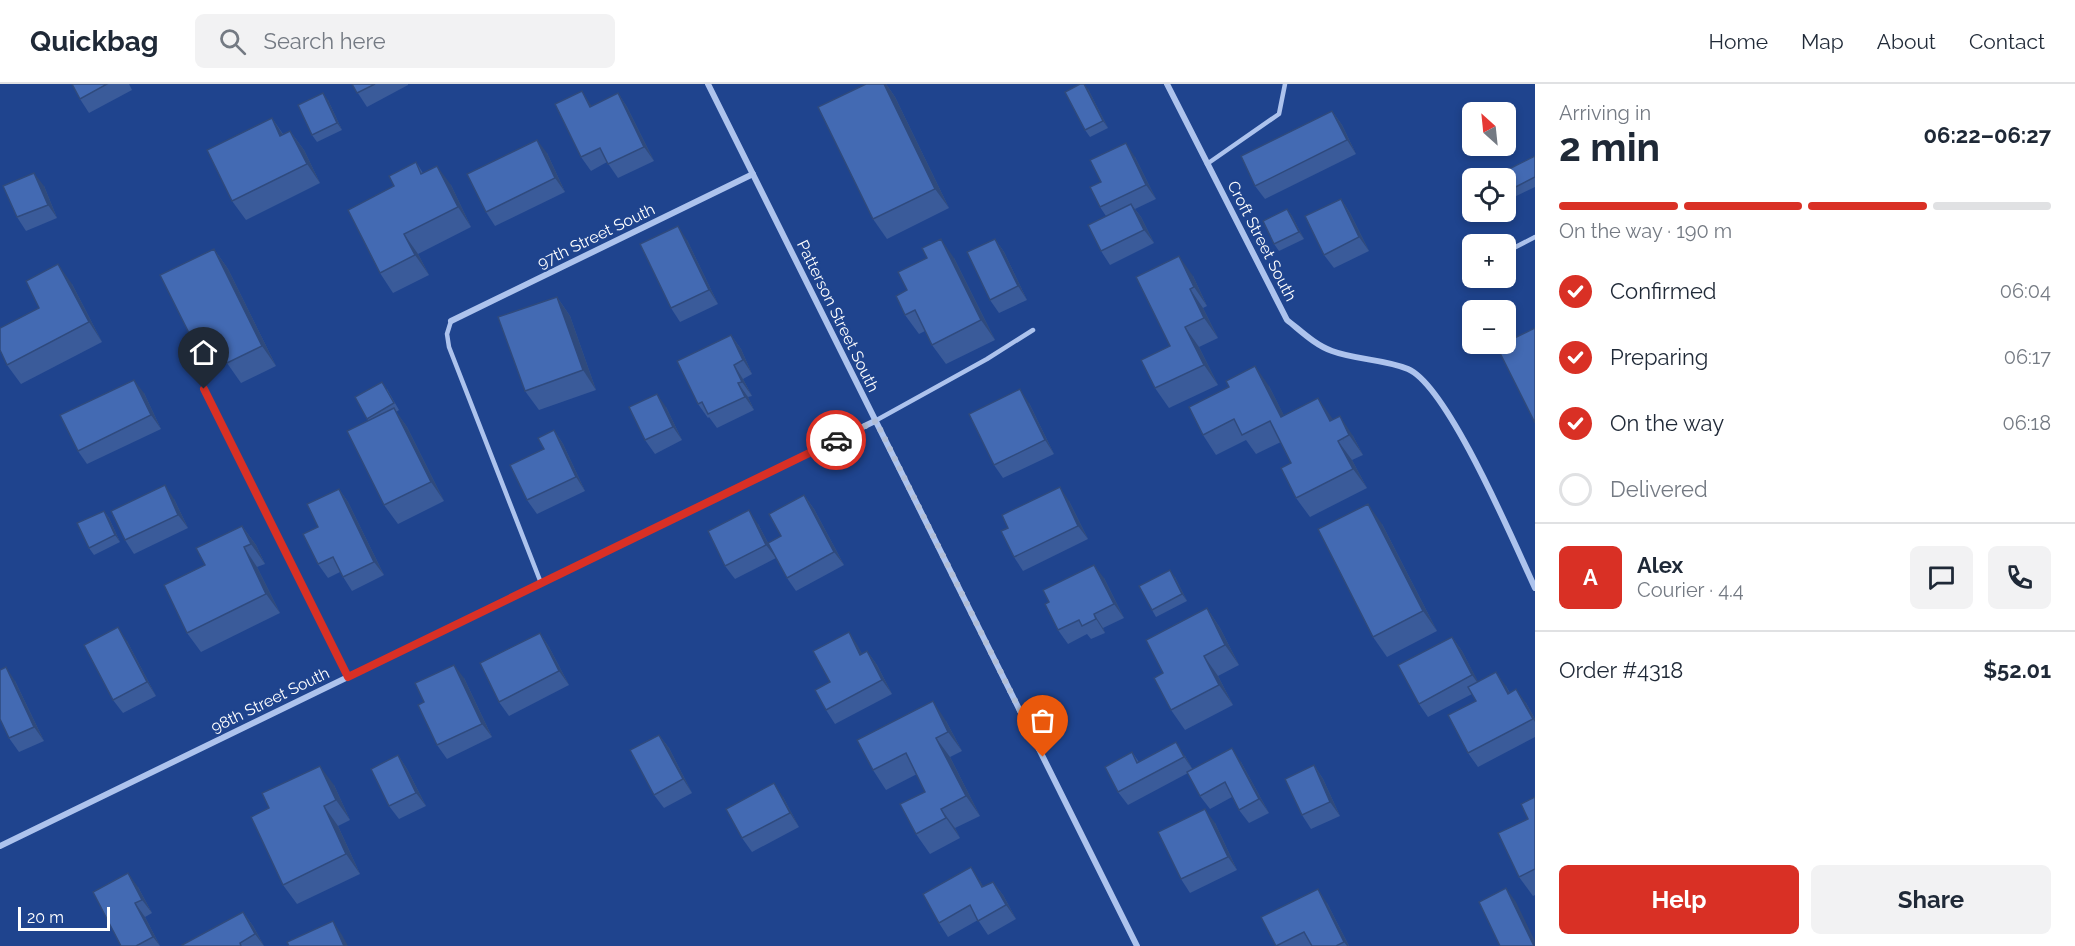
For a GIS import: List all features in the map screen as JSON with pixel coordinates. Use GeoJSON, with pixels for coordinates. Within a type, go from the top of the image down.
{"type":"FeatureCollection","features":[{"type":"Feature","properties":{"kind":"street","name":"Patterson Street South"},"geometry":{"type":"LineString","coordinates":[[708,84],[1137,946]]}},
{"type":"Feature","properties":{"kind":"street","name":"Croft Street South"},"geometry":{"type":"LineString","coordinates":[[1167,84],[1287,320],[1312,340],[1332,351],[1407,369],[1421,376],[1436,395],[1474,458],[1535,588]]}},
{"type":"Feature","properties":{"kind":"street","name":"97th Street South"},"geometry":{"type":"LineString","coordinates":[[451,321],[753,174]]}},
{"type":"Feature","properties":{"kind":"street"},"geometry":{"type":"LineString","coordinates":[[204,389],[348,677]]}},
{"type":"Feature","properties":{"kind":"street","name":"98th Street South"},"geometry":{"type":"LineString","coordinates":[[0,846],[876,421]]}},
{"type":"Feature","properties":{"kind":"lane"},"geometry":{"type":"LineString","coordinates":[[1207,164],[1279,114],[1285,84]]}},
{"type":"Feature","properties":{"kind":"lane"},"geometry":{"type":"LineString","coordinates":[[1516,247],[1535,237]]}},
{"type":"Feature","properties":{"kind":"lane"},"geometry":{"type":"LineString","coordinates":[[451,321],[447,334],[449,347],[541,583]]}},
{"type":"Feature","properties":{"kind":"lane"},"geometry":{"type":"LineString","coordinates":[[876,421],[987,359],[1033,330]]}},
{"type":"Feature","properties":{"kind":"building"},"geometry":{"type":"Polygon","coordinates":[[[72,84],[107,84],[80,99],[72,84]]]}},
{"type":"Feature","properties":{"kind":"building"},"geometry":{"type":"Polygon","coordinates":[[[352,84],[375,84],[357,93],[352,84]]]}},
{"type":"Feature","properties":{"kind":"building"},"geometry":{"type":"Polygon","coordinates":[[[866,84],[884,84],[935,189],[873,219],[818,107],[866,84]]]}},
{"type":"Feature","properties":{"kind":"building"},"geometry":{"type":"Polygon","coordinates":[[[1084,84],[1103,121],[1085,130],[1065,92],[1084,84]]]}},
{"type":"Feature","properties":{"kind":"building"},"geometry":{"type":"Polygon","coordinates":[[[582,91],[590,107],[618,93],[644,147],[608,164],[600,148],[581,157],[555,104],[582,91]]]}},
{"type":"Feature","properties":{"kind":"building"},"geometry":{"type":"Polygon","coordinates":[[[323,93],[337,123],[312,135],[298,105],[323,93]]]}},
{"type":"Feature","properties":{"kind":"building"},"geometry":{"type":"Polygon","coordinates":[[[1332,111],[1347,140],[1255,186],[1241,156],[1332,111]]]}},
{"type":"Feature","properties":{"kind":"building"},"geometry":{"type":"Polygon","coordinates":[[[272,118],[280,136],[290,131],[307,164],[232,201],[207,150],[272,118]]]}},
{"type":"Feature","properties":{"kind":"building"},"geometry":{"type":"Polygon","coordinates":[[[537,140],[555,178],[486,212],[467,174],[537,140]]]}},
{"type":"Feature","properties":{"kind":"building"},"geometry":{"type":"Polygon","coordinates":[[[1126,143],[1146,185],[1100,207],[1090,187],[1101,182],[1090,160],[1126,143]]]}},
{"type":"Feature","properties":{"kind":"building"},"geometry":{"type":"Polygon","coordinates":[[[1535,156],[1535,177],[1516,187],[1516,168],[1511,168],[1535,156]]]}},
{"type":"Feature","properties":{"kind":"building"},"geometry":{"type":"Polygon","coordinates":[[[416,162],[421,174],[437,166],[458,207],[404,234],[415,255],[380,273],[348,210],[394,186],[389,176],[416,162]]]}},
{"type":"Feature","properties":{"kind":"building"},"geometry":{"type":"Polygon","coordinates":[[[34,173],[48,205],[17,217],[3,186],[34,173]]]}},
{"type":"Feature","properties":{"kind":"building"},"geometry":{"type":"Polygon","coordinates":[[[1341,199],[1359,237],[1324,255],[1305,216],[1341,199]]]}},
{"type":"Feature","properties":{"kind":"building"},"geometry":{"type":"Polygon","coordinates":[[[1131,204],[1144,230],[1101,251],[1088,225],[1131,204]]]}},
{"type":"Feature","properties":{"kind":"building"},"geometry":{"type":"Polygon","coordinates":[[[1287,209],[1299,232],[1274,244],[1263,221],[1287,209]]]}},
{"type":"Feature","properties":{"kind":"building"},"geometry":{"type":"Polygon","coordinates":[[[678,226],[709,290],[671,308],[640,244],[678,226]]]}},
{"type":"Feature","properties":{"kind":"building"},"geometry":{"type":"Polygon","coordinates":[[[941,239],[981,320],[932,345],[915,310],[905,315],[896,296],[907,290],[898,272],[927,258],[922,248],[941,239]]]}},
{"type":"Feature","properties":{"kind":"building"},"geometry":{"type":"Polygon","coordinates":[[[995,239],[1018,286],[990,300],[967,252],[995,239]]]}},
{"type":"Feature","properties":{"kind":"building"},"geometry":{"type":"Polygon","coordinates":[[[214,249],[262,346],[227,363],[214,336],[195,345],[160,275],[214,249]]]}},
{"type":"Feature","properties":{"kind":"building"},"geometry":{"type":"Polygon","coordinates":[[[1179,256],[1194,287],[1190,289],[1204,318],[1185,327],[1204,365],[1155,388],[1141,360],[1170,346],[1136,277],[1179,256]]]}},
{"type":"Feature","properties":{"kind":"building"},"geometry":{"type":"Polygon","coordinates":[[[58,264],[89,322],[7,365],[0,350],[0,328],[39,308],[26,281],[58,264]]]}},
{"type":"Feature","properties":{"kind":"building"},"geometry":{"type":"Polygon","coordinates":[[[557,297],[583,370],[525,391],[498,317],[557,297]]]}},
{"type":"Feature","properties":{"kind":"building"},"geometry":{"type":"Polygon","coordinates":[[[1535,328],[1535,423],[1500,354],[1516,354],[1516,337],[1535,328]]]}},
{"type":"Feature","properties":{"kind":"building"},"geometry":{"type":"Polygon","coordinates":[[[731,335],[743,360],[734,365],[742,382],[738,383],[745,397],[708,414],[702,402],[698,404],[677,361],[731,335]]]}},
{"type":"Feature","properties":{"kind":"building"},"geometry":{"type":"Polygon","coordinates":[[[1255,366],[1281,417],[1318,398],[1330,421],[1340,416],[1349,435],[1338,441],[1353,469],[1296,498],[1281,468],[1291,463],[1270,421],[1242,435],[1234,419],[1203,435],[1189,407],[1229,387],[1226,381],[1255,366]]]}},
{"type":"Feature","properties":{"kind":"building"},"geometry":{"type":"Polygon","coordinates":[[[134,380],[151,415],[78,451],[60,415],[134,380]]]}},
{"type":"Feature","properties":{"kind":"building"},"geometry":{"type":"Polygon","coordinates":[[[382,382],[394,403],[367,419],[355,397],[382,382]]]}},
{"type":"Feature","properties":{"kind":"building"},"geometry":{"type":"Polygon","coordinates":[[[1020,389],[1045,440],[994,465],[969,414],[1020,389]]]}},
{"type":"Feature","properties":{"kind":"building"},"geometry":{"type":"Polygon","coordinates":[[[657,394],[673,427],[645,440],[629,407],[657,394]]]}},
{"type":"Feature","properties":{"kind":"building"},"geometry":{"type":"Polygon","coordinates":[[[394,408],[431,482],[384,505],[347,431],[394,408]]]}},
{"type":"Feature","properties":{"kind":"building"},"geometry":{"type":"Polygon","coordinates":[[[554,430],[576,477],[527,500],[510,465],[544,449],[538,438],[554,430]]]}},
{"type":"Feature","properties":{"kind":"building"},"geometry":{"type":"Polygon","coordinates":[[[165,485],[178,515],[125,540],[111,511],[165,485]]]}},
{"type":"Feature","properties":{"kind":"building"},"geometry":{"type":"Polygon","coordinates":[[[1060,487],[1078,526],[1014,557],[1001,531],[1008,528],[1002,515],[1060,487]]]}},
{"type":"Feature","properties":{"kind":"building"},"geometry":{"type":"Polygon","coordinates":[[[339,489],[374,562],[343,577],[333,557],[318,564],[303,534],[318,527],[307,504],[339,489]]]}},
{"type":"Feature","properties":{"kind":"building"},"geometry":{"type":"Polygon","coordinates":[[[804,495],[834,552],[787,578],[768,543],[781,536],[769,514],[804,495]]]}},
{"type":"Feature","properties":{"kind":"building"},"geometry":{"type":"Polygon","coordinates":[[[1368,504],[1423,611],[1373,637],[1318,529],[1368,504]]]}},
{"type":"Feature","properties":{"kind":"building"},"geometry":{"type":"Polygon","coordinates":[[[749,510],[766,545],[725,566],[708,531],[749,510]]]}},
{"type":"Feature","properties":{"kind":"building"},"geometry":{"type":"Polygon","coordinates":[[[104,511],[115,535],[89,548],[77,523],[104,511]]]}},
{"type":"Feature","properties":{"kind":"building"},"geometry":{"type":"Polygon","coordinates":[[[242,526],[251,544],[244,547],[266,594],[187,633],[164,585],[205,565],[196,548],[242,526]]]}},
{"type":"Feature","properties":{"kind":"building"},"geometry":{"type":"Polygon","coordinates":[[[1094,565],[1114,604],[1094,614],[1096,619],[1082,626],[1079,620],[1058,630],[1045,604],[1049,602],[1043,590],[1094,565]]]}},
{"type":"Feature","properties":{"kind":"building"},"geometry":{"type":"Polygon","coordinates":[[[1170,570],[1182,594],[1152,610],[1139,586],[1170,570]]]}},
{"type":"Feature","properties":{"kind":"building"},"geometry":{"type":"Polygon","coordinates":[[[1207,608],[1225,645],[1204,656],[1219,685],[1171,710],[1154,678],[1163,673],[1146,640],[1207,608]]]}},
{"type":"Feature","properties":{"kind":"building"},"geometry":{"type":"Polygon","coordinates":[[[118,627],[147,682],[113,700],[84,645],[118,627]]]}},
{"type":"Feature","properties":{"kind":"building"},"geometry":{"type":"Polygon","coordinates":[[[849,632],[860,655],[867,651],[882,680],[826,710],[815,690],[830,682],[813,651],[849,632]]]}},
{"type":"Feature","properties":{"kind":"building"},"geometry":{"type":"Polygon","coordinates":[[[540,633],[559,671],[499,702],[480,663],[540,633]]]}},
{"type":"Feature","properties":{"kind":"building"},"geometry":{"type":"Polygon","coordinates":[[[1452,637],[1472,675],[1419,704],[1398,665],[1452,637]]]}},
{"type":"Feature","properties":{"kind":"building"},"geometry":{"type":"Polygon","coordinates":[[[454,665],[482,724],[437,745],[418,705],[424,702],[415,683],[454,665]]]}},
{"type":"Feature","properties":{"kind":"building"},"geometry":{"type":"Polygon","coordinates":[[[6,667],[34,727],[9,738],[0,719],[0,670],[6,667]]]}},
{"type":"Feature","properties":{"kind":"building"},"geometry":{"type":"Polygon","coordinates":[[[1496,672],[1508,694],[1516,689],[1533,719],[1468,753],[1448,715],[1476,701],[1468,687],[1496,672]]]}},
{"type":"Feature","properties":{"kind":"building"},"geometry":{"type":"Polygon","coordinates":[[[933,701],[948,732],[936,738],[966,796],[941,809],[946,818],[916,834],[900,804],[925,792],[906,753],[873,770],[857,740],[933,701]]]}},
{"type":"Feature","properties":{"kind":"building"},"geometry":{"type":"Polygon","coordinates":[[[659,735],[683,779],[654,795],[630,750],[659,735]]]}},
{"type":"Feature","properties":{"kind":"building"},"geometry":{"type":"Polygon","coordinates":[[[1176,742],[1184,757],[1118,792],[1105,767],[1132,752],[1137,763],[1176,742]]]}},
{"type":"Feature","properties":{"kind":"building"},"geometry":{"type":"Polygon","coordinates":[[[1232,748],[1259,799],[1239,810],[1225,782],[1200,796],[1187,772],[1232,748]]]}},
{"type":"Feature","properties":{"kind":"building"},"geometry":{"type":"Polygon","coordinates":[[[398,755],[416,793],[389,806],[371,769],[398,755]]]}},
{"type":"Feature","properties":{"kind":"building"},"geometry":{"type":"Polygon","coordinates":[[[1314,765],[1330,802],[1302,815],[1285,779],[1314,765]]]}},
{"type":"Feature","properties":{"kind":"building"},"geometry":{"type":"Polygon","coordinates":[[[320,766],[336,800],[324,806],[346,854],[283,885],[251,817],[269,808],[262,793],[320,766]]]}},
{"type":"Feature","properties":{"kind":"building"},"geometry":{"type":"Polygon","coordinates":[[[774,783],[790,813],[742,838],[726,809],[774,783]]]}},
{"type":"Feature","properties":{"kind":"building"},"geometry":{"type":"Polygon","coordinates":[[[1535,797],[1535,869],[1519,877],[1498,833],[1528,819],[1521,804],[1535,797]]]}},
{"type":"Feature","properties":{"kind":"building"},"geometry":{"type":"Polygon","coordinates":[[[1205,809],[1228,857],[1181,879],[1158,832],[1205,809]]]}},
{"type":"Feature","properties":{"kind":"building"},"geometry":{"type":"Polygon","coordinates":[[[971,867],[982,887],[993,882],[1006,905],[978,921],[970,905],[939,923],[923,894],[971,867]]]}},
{"type":"Feature","properties":{"kind":"building"},"geometry":{"type":"Polygon","coordinates":[[[128,873],[142,900],[135,903],[153,937],[136,946],[121,946],[93,892],[128,873]]]}},
{"type":"Feature","properties":{"kind":"building"},"geometry":{"type":"Polygon","coordinates":[[[1506,888],[1534,946],[1500,946],[1479,902],[1506,888]]]}},
{"type":"Feature","properties":{"kind":"building"},"geometry":{"type":"Polygon","coordinates":[[[1318,889],[1344,942],[1336,946],[1312,946],[1304,932],[1276,946],[1261,917],[1318,889]]]}},
{"type":"Feature","properties":{"kind":"building"},"geometry":{"type":"Polygon","coordinates":[[[243,912],[255,934],[240,943],[241,946],[182,945],[243,912]]]}},
{"type":"Feature","properties":{"kind":"building"},"geometry":{"type":"Polygon","coordinates":[[[333,921],[344,946],[289,946],[287,942],[333,921]]]}},
{"type":"Feature","properties":{"kind":"way so far"},"geometry":{"type":"LineString","coordinates":[[836,440],[876,421],[1043,757]]}},
{"type":"Feature","properties":{"kind":"route"},"geometry":{"type":"LineString","coordinates":[[204,389],[348,677],[836,440]]}}]}
